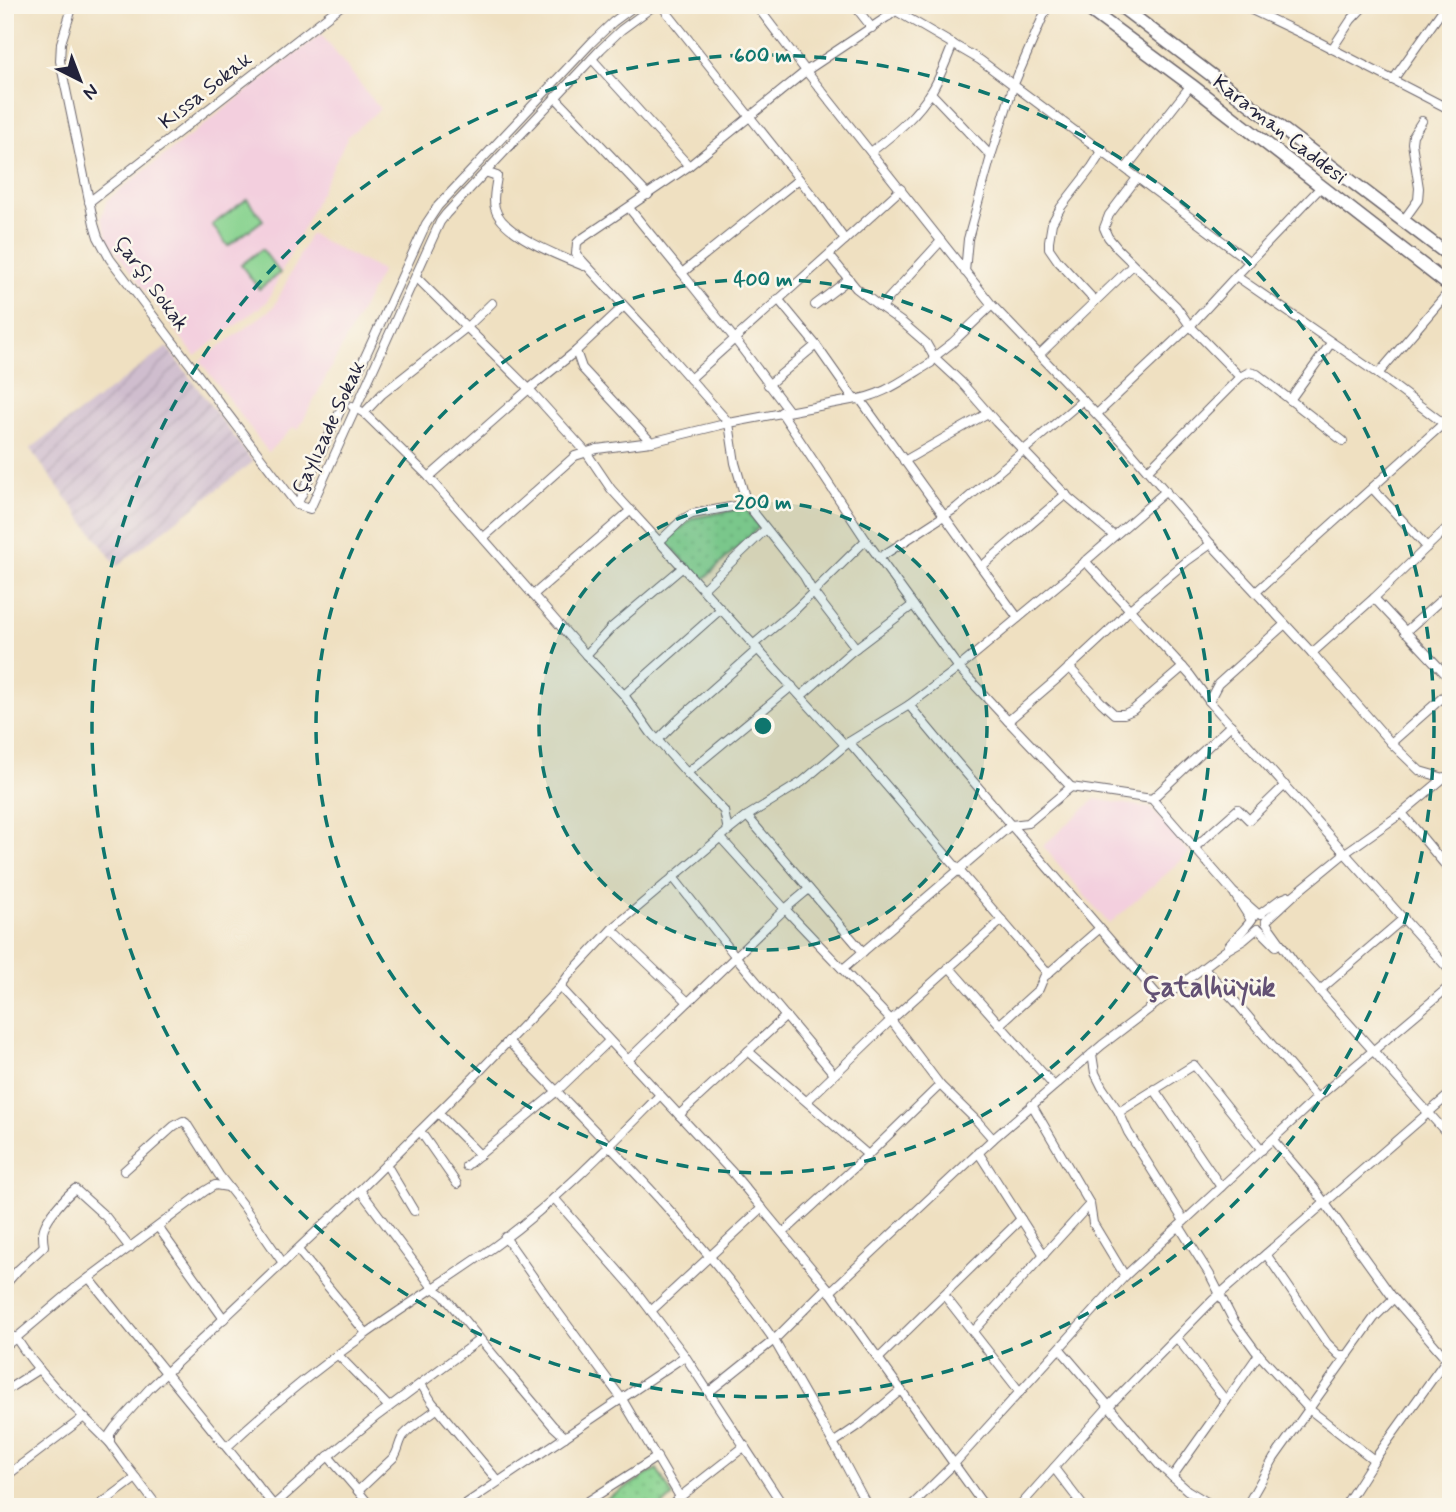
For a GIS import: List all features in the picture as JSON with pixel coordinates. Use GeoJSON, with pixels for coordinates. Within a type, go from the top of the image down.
{"type":"FeatureCollection","features":[{"type":"Feature","properties":{"kind":"highway","name":"Karaman Caddesi"},"geometry":{"type":"LineString","coordinates":[[1083,5],[1191,85],[1451,288]]}},
{"type":"Feature","properties":{"kind":"highway","name":"Karaman Caddesi"},"geometry":{"type":"LineString","coordinates":[[1119,5],[1450,256]]}},
{"type":"Feature","properties":{"kind":"street","name":"Çarşı Sokak"},"geometry":{"type":"LineString","coordinates":[[73,5],[61,43],[60,61],[98,237],[110,259],[297,505]]}},
{"type":"Feature","properties":{"kind":"street","name":"Kıssa Sokak"},"geometry":{"type":"LineString","coordinates":[[89,202],[342,5]]}},
{"type":"Feature","properties":{"kind":"street","name":"Çaylızade Sokak"},"geometry":{"type":"LineString","coordinates":[[636,5],[592,42],[438,206],[426,224],[297,505],[310,509],[360,411],[440,222],[592,59],[621,30],[655,5]]}},
{"type":"Feature","properties":{"kind":"street"},"geometry":{"type":"LineString","coordinates":[[661,5],[845,240]]}},
{"type":"Feature","properties":{"kind":"street"},"geometry":{"type":"LineString","coordinates":[[756,5],[992,305],[1097,414],[1391,743],[1420,771],[1448,777]]}},
{"type":"Feature","properties":{"kind":"street"},"geometry":{"type":"LineString","coordinates":[[854,5],[872,28]]}},
{"type":"Feature","properties":{"kind":"street"},"geometry":{"type":"LineString","coordinates":[[884,5],[980,60],[1250,262]]}},
{"type":"Feature","properties":{"kind":"street"},"geometry":{"type":"LineString","coordinates":[[965,272],[968,239],[991,156],[1014,84],[1048,5]]}},
{"type":"Feature","properties":{"kind":"street"},"geometry":{"type":"LineString","coordinates":[[1241,5],[1450,108]]}},
{"type":"Feature","properties":{"kind":"street"},"geometry":{"type":"LineString","coordinates":[[1332,49],[1365,5]]}},
{"type":"Feature","properties":{"kind":"street"},"geometry":{"type":"LineString","coordinates":[[1393,80],[1447,5]]}},
{"type":"Feature","properties":{"kind":"street"},"geometry":{"type":"LineString","coordinates":[[856,648],[747,504],[735,463],[729,423],[576,254],[579,240],[689,166],[806,71],[896,11]]}},
{"type":"Feature","properties":{"kind":"street"},"geometry":{"type":"LineString","coordinates":[[872,152],[897,132],[931,93],[953,44]]}},
{"type":"Feature","properties":{"kind":"street"},"geometry":{"type":"LineString","coordinates":[[592,59],[689,166]]}},
{"type":"Feature","properties":{"kind":"street"},"geometry":{"type":"LineString","coordinates":[[1126,168],[1191,85]]}},
{"type":"Feature","properties":{"kind":"street"},"geometry":{"type":"LineString","coordinates":[[931,93],[991,156]]}},
{"type":"Feature","properties":{"kind":"street"},"geometry":{"type":"LineString","coordinates":[[555,97],[648,195]]}},
{"type":"Feature","properties":{"kind":"street"},"geometry":{"type":"LineString","coordinates":[[1403,221],[1418,200],[1419,188],[1412,143],[1413,135],[1422,121]]}},
{"type":"Feature","properties":{"kind":"street"},"geometry":{"type":"LineString","coordinates":[[1095,301],[1058,261],[1049,248],[1049,241],[1052,223],[1061,207],[1103,150]]}},
{"type":"Feature","properties":{"kind":"street"},"geometry":{"type":"LineString","coordinates":[[485,172],[496,176],[494,206],[499,218],[542,249],[587,267]]}},
{"type":"Feature","properties":{"kind":"street"},"geometry":{"type":"LineString","coordinates":[[1137,178],[1109,215],[1104,228],[1108,237],[1176,306],[1190,326],[1240,377]]}},
{"type":"Feature","properties":{"kind":"street"},"geometry":{"type":"LineString","coordinates":[[682,273],[799,179]]}},
{"type":"Feature","properties":{"kind":"street"},"geometry":{"type":"LineString","coordinates":[[1097,414],[1190,326],[1322,186]]}},
{"type":"Feature","properties":{"kind":"street"},"geometry":{"type":"LineString","coordinates":[[690,379],[901,189]]}},
{"type":"Feature","properties":{"kind":"street"},"geometry":{"type":"LineString","coordinates":[[629,208],[734,338],[768,385],[866,540],[959,668],[1071,787],[1152,799],[1451,1138]]}},
{"type":"Feature","properties":{"kind":"street"},"geometry":{"type":"LineString","coordinates":[[882,309],[941,241]]}},
{"type":"Feature","properties":{"kind":"street"},"geometry":{"type":"LineString","coordinates":[[829,255],[856,288],[926,342],[934,357],[1066,494],[1114,536]]}},
{"type":"Feature","properties":{"kind":"street"},"geometry":{"type":"LineString","coordinates":[[1040,354],[1133,265]]}},
{"type":"Feature","properties":{"kind":"street"},"geometry":{"type":"LineString","coordinates":[[1236,276],[1378,374],[1447,426],[1372,488],[1256,592]]}},
{"type":"Feature","properties":{"kind":"street"},"geometry":{"type":"LineString","coordinates":[[416,277],[529,389],[586,452],[611,489],[847,744],[1048,974]]}},
{"type":"Feature","properties":{"kind":"street"},"geometry":{"type":"LineString","coordinates":[[815,305],[849,279]]}},
{"type":"Feature","properties":{"kind":"street"},"geometry":{"type":"LineString","coordinates":[[1378,374],[1451,288]]}},
{"type":"Feature","properties":{"kind":"street"},"geometry":{"type":"LineString","coordinates":[[778,299],[904,461],[1018,618]]}},
{"type":"Feature","properties":{"kind":"street"},"geometry":{"type":"LineString","coordinates":[[360,411],[467,327],[492,303]]}},
{"type":"Feature","properties":{"kind":"street"},"geometry":{"type":"LineString","coordinates":[[483,538],[575,456],[597,449],[651,442],[729,423],[867,398],[883,392],[930,363],[992,305]]}},
{"type":"Feature","properties":{"kind":"street"},"geometry":{"type":"LineString","coordinates":[[429,477],[576,351],[624,306]]}},
{"type":"Feature","properties":{"kind":"street"},"geometry":{"type":"LineString","coordinates":[[1290,400],[1331,343]]}},
{"type":"Feature","properties":{"kind":"street"},"geometry":{"type":"LineString","coordinates":[[768,385],[816,345]]}},
{"type":"Feature","properties":{"kind":"street"},"geometry":{"type":"LineString","coordinates":[[576,351],[582,368],[651,442]]}},
{"type":"Feature","properties":{"kind":"street"},"geometry":{"type":"LineString","coordinates":[[1148,470],[1240,377],[1249,372],[1257,374],[1343,442]]}},
{"type":"Feature","properties":{"kind":"street"},"geometry":{"type":"LineString","coordinates":[[879,558],[956,508],[1083,400]]}},
{"type":"Feature","properties":{"kind":"street"},"geometry":{"type":"LineString","coordinates":[[345,403],[360,411],[429,477],[624,695],[687,773],[724,811],[728,831]]}},
{"type":"Feature","properties":{"kind":"street"},"geometry":{"type":"LineString","coordinates":[[904,461],[988,413]]}},
{"type":"Feature","properties":{"kind":"street"},"geometry":{"type":"LineString","coordinates":[[1372,488],[1427,547]]}},
{"type":"Feature","properties":{"kind":"street"},"geometry":{"type":"LineString","coordinates":[[110,1443],[110,1434],[119,1421],[420,1131],[560,988],[612,929],[747,816],[802,782],[847,744],[909,705],[959,668],[1166,491]]}},
{"type":"Feature","properties":{"kind":"street"},"geometry":{"type":"LineString","coordinates":[[981,567],[1066,494]]}},
{"type":"Feature","properties":{"kind":"street"},"geometry":{"type":"LineString","coordinates":[[660,541],[692,514],[747,504]]}},
{"type":"Feature","properties":{"kind":"street"},"geometry":{"type":"LineString","coordinates":[[533,595],[631,510]]}},
{"type":"Feature","properties":{"kind":"street"},"geometry":{"type":"LineString","coordinates":[[1311,653],[1374,598],[1451,524]]}},
{"type":"Feature","properties":{"kind":"street"},"geometry":{"type":"LineString","coordinates":[[703,589],[766,529]]}},
{"type":"Feature","properties":{"kind":"street"},"geometry":{"type":"LineString","coordinates":[[658,740],[866,540]]}},
{"type":"Feature","properties":{"kind":"street"},"geometry":{"type":"LineString","coordinates":[[1008,722],[1130,609],[1211,544]]}},
{"type":"Feature","properties":{"kind":"street"},"geometry":{"type":"LineString","coordinates":[[1085,561],[1183,667],[1209,701],[1451,972]]}},
{"type":"Feature","properties":{"kind":"street"},"geometry":{"type":"LineString","coordinates":[[586,655],[612,627],[683,567]]}},
{"type":"Feature","properties":{"kind":"street"},"geometry":{"type":"LineString","coordinates":[[1405,632],[1451,591]]}},
{"type":"Feature","properties":{"kind":"street"},"geometry":{"type":"LineString","coordinates":[[1374,598],[1451,680]]}},
{"type":"Feature","properties":{"kind":"street"},"geometry":{"type":"LineString","coordinates":[[801,696],[856,648],[913,605]]}},
{"type":"Feature","properties":{"kind":"street"},"geometry":{"type":"LineString","coordinates":[[624,695],[722,609]]}},
{"type":"Feature","properties":{"kind":"street"},"geometry":{"type":"LineString","coordinates":[[1209,701],[1218,684],[1285,624]]}},
{"type":"Feature","properties":{"kind":"street"},"geometry":{"type":"LineString","coordinates":[[1069,667],[1114,714],[1133,710],[1183,667]]}},
{"type":"Feature","properties":{"kind":"street"},"geometry":{"type":"LineString","coordinates":[[687,773],[792,686]]}},
{"type":"Feature","properties":{"kind":"street"},"geometry":{"type":"LineString","coordinates":[[1391,743],[1451,690]]}},
{"type":"Feature","properties":{"kind":"street"},"geometry":{"type":"LineString","coordinates":[[909,705],[1161,999]]}},
{"type":"Feature","properties":{"kind":"street"},"geometry":{"type":"LineString","coordinates":[[1152,799],[1231,725]]}},
{"type":"Feature","properties":{"kind":"street"},"geometry":{"type":"LineString","coordinates":[[709,1392],[774,1340],[978,1152],[1092,1054],[1205,968],[1225,951],[1238,934],[1259,921],[1448,777]]}},
{"type":"Feature","properties":{"kind":"street"},"geometry":{"type":"LineString","coordinates":[[1194,848],[1238,809],[1249,820],[1285,785]]}},
{"type":"Feature","properties":{"kind":"street"},"geometry":{"type":"LineString","coordinates":[[843,970],[1012,825],[1028,823],[1071,787]]}},
{"type":"Feature","properties":{"kind":"street"},"geometry":{"type":"LineString","coordinates":[[1402,813],[1451,872]]}},
{"type":"Feature","properties":{"kind":"street"},"geometry":{"type":"LineString","coordinates":[[747,816],[863,952]]}},
{"type":"Feature","properties":{"kind":"street"},"geometry":{"type":"LineString","coordinates":[[720,837],[891,1020],[940,1085],[993,1139]]}},
{"type":"Feature","properties":{"kind":"street"},"geometry":{"type":"LineString","coordinates":[[673,877],[834,1074]]}},
{"type":"Feature","properties":{"kind":"street"},"geometry":{"type":"LineString","coordinates":[[628,1060],[809,889]]}},
{"type":"Feature","properties":{"kind":"street"},"geometry":{"type":"LineString","coordinates":[[1319,991],[1404,918]]}},
{"type":"Feature","properties":{"kind":"street"},"geometry":{"type":"LineString","coordinates":[[807,1101],[891,1020],[1002,920]]}},
{"type":"Feature","properties":{"kind":"street"},"geometry":{"type":"LineString","coordinates":[[612,929],[688,1002]]}},
{"type":"Feature","properties":{"kind":"street"},"geometry":{"type":"LineString","coordinates":[[999,1025],[1039,989],[1044,977],[1099,929]]}},
{"type":"Feature","properties":{"kind":"street"},"geometry":{"type":"LineString","coordinates":[[949,967],[1054,1086]]}},
{"type":"Feature","properties":{"kind":"street"},"geometry":{"type":"LineString","coordinates":[[1205,968],[1317,1098]]}},
{"type":"Feature","properties":{"kind":"street"},"geometry":{"type":"LineString","coordinates":[[910,1507],[955,1463],[1125,1276],[1317,1098],[1451,985]]}},
{"type":"Feature","properties":{"kind":"street"},"geometry":{"type":"LineString","coordinates":[[560,988],[732,1171],[829,1289],[985,1507]]}},
{"type":"Feature","properties":{"kind":"street"},"geometry":{"type":"LineString","coordinates":[[679,1115],[786,1016]]}},
{"type":"Feature","properties":{"kind":"street"},"geometry":{"type":"LineString","coordinates":[[508,1041],[674,1215],[752,1309],[774,1340],[868,1507]]}},
{"type":"Feature","properties":{"kind":"street"},"geometry":{"type":"LineString","coordinates":[[466,1166],[556,1091],[610,1041]]}},
{"type":"Feature","properties":{"kind":"street"},"geometry":{"type":"LineString","coordinates":[[748,1051],[868,1155]]}},
{"type":"Feature","properties":{"kind":"street"},"geometry":{"type":"LineString","coordinates":[[1092,1054],[1095,1073],[1102,1087],[1119,1112],[1233,1321],[1309,1409],[1374,1460]]}},
{"type":"Feature","properties":{"kind":"street"},"geometry":{"type":"LineString","coordinates":[[1119,1112],[1194,1065],[1262,1150]]}},
{"type":"Feature","properties":{"kind":"street"},"geometry":{"type":"LineString","coordinates":[[783,1233],[940,1085]]}},
{"type":"Feature","properties":{"kind":"street"},"geometry":{"type":"LineString","coordinates":[[1154,1089],[1221,1187]]}},
{"type":"Feature","properties":{"kind":"street"},"geometry":{"type":"LineString","coordinates":[[1019,1507],[1109,1406],[1219,1295],[1451,1093]]}},
{"type":"Feature","properties":{"kind":"street"},"geometry":{"type":"LineString","coordinates":[[226,1447],[253,1422],[366,1333],[505,1237],[554,1198],[660,1095]]}},
{"type":"Feature","properties":{"kind":"street"},"geometry":{"type":"LineString","coordinates":[[1032,1105],[1090,1204],[1093,1223],[1125,1276]]}},
{"type":"Feature","properties":{"kind":"street"},"geometry":{"type":"LineString","coordinates":[[439,1112],[480,1155]]}},
{"type":"Feature","properties":{"kind":"street"},"geometry":{"type":"LineString","coordinates":[[124,1171],[183,1121],[190,1127],[219,1175],[283,1264]]}},
{"type":"Feature","properties":{"kind":"street"},"geometry":{"type":"LineString","coordinates":[[420,1131],[457,1184]]}},
{"type":"Feature","properties":{"kind":"street"},"geometry":{"type":"LineString","coordinates":[[1273,1140],[1314,1188],[1394,1298],[1449,1359],[1374,1460],[1344,1507]]}},
{"type":"Feature","properties":{"kind":"street"},"geometry":{"type":"LineString","coordinates":[[978,1152],[1044,1255]]}},
{"type":"Feature","properties":{"kind":"street"},"geometry":{"type":"LineString","coordinates":[[386,1164],[414,1211]]}},
{"type":"Feature","properties":{"kind":"street"},"geometry":{"type":"LineString","coordinates":[[5,1346],[89,1278],[215,1185],[228,1186]]}},
{"type":"Feature","properties":{"kind":"street"},"geometry":{"type":"LineString","coordinates":[[5,1285],[44,1246],[43,1230],[48,1220],[75,1189],[106,1217],[130,1248]]}},
{"type":"Feature","properties":{"kind":"street"},"geometry":{"type":"LineString","coordinates":[[360,1190],[433,1288],[443,1296],[565,1437]]}},
{"type":"Feature","properties":{"kind":"street"},"geometry":{"type":"LineString","coordinates":[[554,1198],[627,1280],[685,1356],[784,1507]]}},
{"type":"Feature","properties":{"kind":"street"},"geometry":{"type":"LineString","coordinates":[[973,1332],[1090,1204]]}},
{"type":"Feature","properties":{"kind":"street"},"geometry":{"type":"LineString","coordinates":[[651,1311],[762,1208]]}},
{"type":"Feature","properties":{"kind":"street"},"geometry":{"type":"LineString","coordinates":[[878,1359],[1021,1219]]}},
{"type":"Feature","properties":{"kind":"street"},"geometry":{"type":"LineString","coordinates":[[158,1227],[224,1319]]}},
{"type":"Feature","properties":{"kind":"street"},"geometry":{"type":"LineString","coordinates":[[505,1237],[622,1399],[680,1497]]}},
{"type":"Feature","properties":{"kind":"street"},"geometry":{"type":"LineString","coordinates":[[298,1250],[366,1333]]}},
{"type":"Feature","properties":{"kind":"street"},"geometry":{"type":"LineString","coordinates":[[1266,1254],[1327,1343],[1339,1355],[1348,1354]]}},
{"type":"Feature","properties":{"kind":"street"},"geometry":{"type":"LineString","coordinates":[[89,1278],[273,1506],[328,1456],[389,1407],[480,1340]]}},
{"type":"Feature","properties":{"kind":"street"},"geometry":{"type":"LineString","coordinates":[[944,1294],[1020,1392]]}},
{"type":"Feature","properties":{"kind":"street"},"geometry":{"type":"LineString","coordinates":[[1246,1507],[1274,1458],[1374,1318],[1394,1298]]}},
{"type":"Feature","properties":{"kind":"street"},"geometry":{"type":"LineString","coordinates":[[5,1334],[16,1338],[70,1404],[110,1443],[158,1507]]}},
{"type":"Feature","properties":{"kind":"street"},"geometry":{"type":"LineString","coordinates":[[1177,1338],[1226,1401]]}},
{"type":"Feature","properties":{"kind":"street"},"geometry":{"type":"LineString","coordinates":[[1060,1349],[1160,1466],[1209,1506]]}},
{"type":"Feature","properties":{"kind":"street"},"geometry":{"type":"LineString","coordinates":[[1172,1477],[1259,1354]]}},
{"type":"Feature","properties":{"kind":"street"},"geometry":{"type":"LineString","coordinates":[[338,1355],[389,1407]]}},
{"type":"Feature","properties":{"kind":"street"},"geometry":{"type":"LineString","coordinates":[[461,1507],[685,1356]]}},
{"type":"Feature","properties":{"kind":"street"},"geometry":{"type":"LineString","coordinates":[[5,1391],[39,1368]]}},
{"type":"Feature","properties":{"kind":"street"},"geometry":{"type":"LineString","coordinates":[[421,1384],[498,1482]]}},
{"type":"Feature","properties":{"kind":"street"},"geometry":{"type":"LineString","coordinates":[[833,1443],[861,1424],[901,1390]]}},
{"type":"Feature","properties":{"kind":"street"},"geometry":{"type":"LineString","coordinates":[[358,1491],[394,1457],[404,1435],[438,1409]]}},
{"type":"Feature","properties":{"kind":"street"},"geometry":{"type":"LineString","coordinates":[[5,1477],[84,1417]]}},
{"type":"Feature","properties":{"kind":"street"},"geometry":{"type":"LineString","coordinates":[[670,1507],[745,1446]]}},
{"type":"Feature","properties":{"kind":"street"},"geometry":{"type":"LineString","coordinates":[[328,1456],[371,1507]]}},
{"type":"Feature","properties":{"kind":"street"},"geometry":{"type":"LineString","coordinates":[[579,1507],[657,1457]]}},
{"type":"Feature","properties":{"kind":"street"},"geometry":{"type":"LineString","coordinates":[[1054,1468],[1084,1507]]}},
{"type":"Feature","properties":{"kind":"street"},"geometry":{"type":"LineString","coordinates":[[97,1507],[136,1478]]}},
{"type":"Feature","properties":{"kind":"shaded area"},"geometry":{"type":"Polygon","coordinates":[[[321,34],[380,109],[348,136],[267,302],[195,356],[110,244],[101,218],[107,200],[321,34]]]}},
{"type":"Feature","properties":{"kind":"shaded area"},"geometry":{"type":"Polygon","coordinates":[[[310,234],[382,271],[298,430],[294,427],[268,452],[200,361],[274,307],[310,234]]]}},
{"type":"Feature","properties":{"kind":"shaded area"},"geometry":{"type":"Polygon","coordinates":[[[167,347],[253,462],[117,566],[30,449],[167,347]]]}},
{"type":"Feature","properties":{"kind":"shaded area"},"geometry":{"type":"Polygon","coordinates":[[[1095,799],[1151,808],[1190,853],[1109,924],[1043,846],[1095,799]]]}},
{"type":"Feature","properties":{"kind":"green space"},"geometry":{"type":"Polygon","coordinates":[[[247,199],[263,220],[228,246],[212,225],[247,199]]]}},
{"type":"Feature","properties":{"kind":"green space"},"geometry":{"type":"Polygon","coordinates":[[[262,249],[280,273],[259,289],[241,265],[262,249]]]}},
{"type":"Feature","properties":{"kind":"green space"},"geometry":{"type":"Polygon","coordinates":[[[745,508],[759,527],[703,580],[665,541],[693,518],[745,508]]]}},
{"type":"Feature","properties":{"kind":"green space"},"geometry":{"type":"Polygon","coordinates":[[[657,1469],[673,1496],[661,1507],[594,1507],[657,1469]]]}},
{"type":"Feature","properties":{"kind":"district","name":"Çatalhüyük"},"geometry":{"type":"Point","coordinates":[1209,986]}}]}
